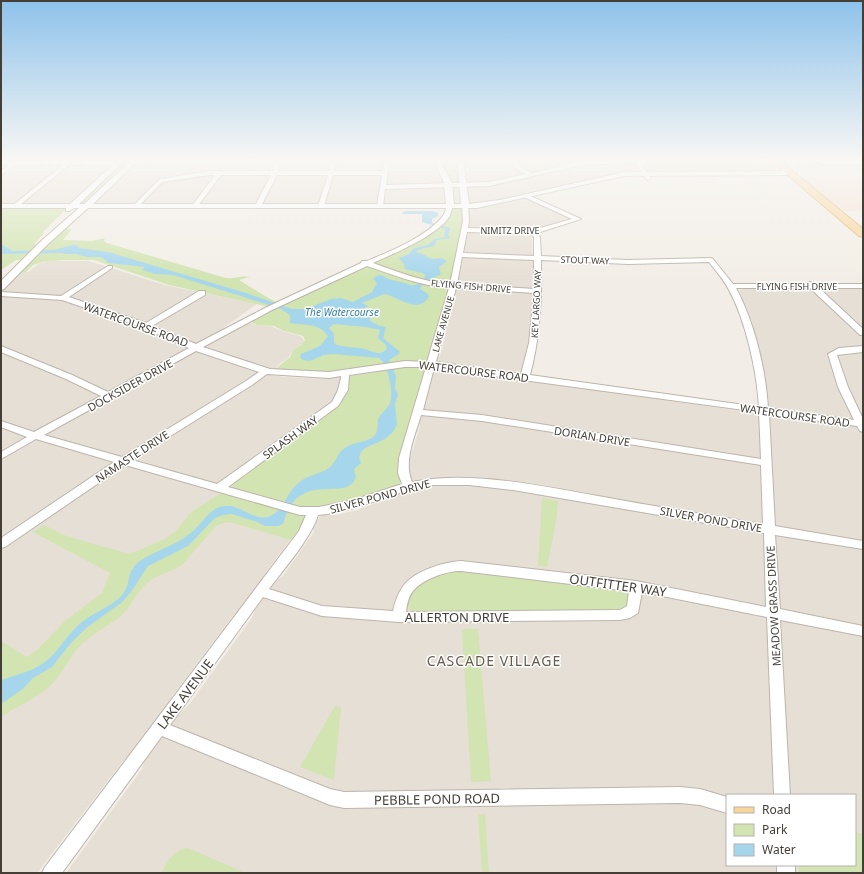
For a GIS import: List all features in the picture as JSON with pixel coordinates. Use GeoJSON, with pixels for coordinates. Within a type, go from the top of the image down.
{"type":"FeatureCollection","features":[{"type":"Feature","properties":{"kind":"main road"},"geometry":{"type":"LineString","coordinates":[[821,200],[863,234]]}},
{"type":"Feature","properties":{"kind":"street"},"geometry":{"type":"LineString","coordinates":[[14,206],[22,200]]}},
{"type":"Feature","properties":{"kind":"street"},"geometry":{"type":"LineString","coordinates":[[39,244],[80,200]]}},
{"type":"Feature","properties":{"kind":"street"},"geometry":{"type":"LineString","coordinates":[[1,287],[22,260],[39,244],[94,200]]}},
{"type":"Feature","properties":{"kind":"street"},"geometry":{"type":"LineString","coordinates":[[136,206],[142,200]]}},
{"type":"Feature","properties":{"kind":"street"},"geometry":{"type":"LineString","coordinates":[[195,206],[200,200]]}},
{"type":"Feature","properties":{"kind":"street"},"geometry":{"type":"LineString","coordinates":[[258,206],[261,200]]}},
{"type":"Feature","properties":{"kind":"street"},"geometry":{"type":"LineString","coordinates":[[321,206],[323,200]]}},
{"type":"Feature","properties":{"kind":"street"},"geometry":{"type":"LineString","coordinates":[[380,206],[381,200]]}},
{"type":"Feature","properties":{"kind":"street"},"geometry":{"type":"LineString","coordinates":[[363,261],[419,238],[435,228],[442,223],[449,214],[449,200]]}},
{"type":"Feature","properties":{"kind":"street","name":"LAKE AVENUE"},"geometry":{"type":"LineString","coordinates":[[408,486],[404,478],[403,464],[453,287],[466,218],[464,200]]}},
{"type":"Feature","properties":{"kind":"street"},"geometry":{"type":"LineString","coordinates":[[1,206],[465,206],[491,204],[509,200]]}},
{"type":"Feature","properties":{"kind":"street","name":"NIMITZ DRIVE"},"geometry":{"type":"LineString","coordinates":[[464,230],[533,232],[578,219],[535,200]]}},
{"type":"Feature","properties":{"kind":"street","name":"KEY LARGO WAY"},"geometry":{"type":"LineString","coordinates":[[525,377],[532,356],[536,334],[538,258],[537,237],[533,232]]}},
{"type":"Feature","properties":{"kind":"street","name":"STOUT WAY"},"geometry":{"type":"LineString","coordinates":[[459,255],[628,262],[711,260]]}},
{"type":"Feature","properties":{"kind":"street"},"geometry":{"type":"LineString","coordinates":[[1,274],[22,260]]}},
{"type":"Feature","properties":{"kind":"street","name":"MEADOW GRASS DRIVE"},"geometry":{"type":"LineString","coordinates":[[711,260],[731,286],[744,315],[759,378],[763,410],[766,463],[782,794]]}},
{"type":"Feature","properties":{"kind":"street","name":"FLYING FISH DRIVE"},"geometry":{"type":"LineString","coordinates":[[363,261],[430,284],[453,287],[538,291]]}},
{"type":"Feature","properties":{"kind":"street","name":"DOCKSIDER DRIVE"},"geometry":{"type":"LineString","coordinates":[[1,456],[291,297],[363,261]]}},
{"type":"Feature","properties":{"kind":"street"},"geometry":{"type":"LineString","coordinates":[[63,298],[110,267]]}},
{"type":"Feature","properties":{"kind":"street"},"geometry":{"type":"LineString","coordinates":[[810,284],[863,333]]}},
{"type":"Feature","properties":{"kind":"street","name":"FLYING FISH DRIVE"},"geometry":{"type":"LineString","coordinates":[[731,286],[810,284],[863,286]]}},
{"type":"Feature","properties":{"kind":"street"},"geometry":{"type":"LineString","coordinates":[[146,326],[202,293]]}},
{"type":"Feature","properties":{"kind":"street","name":"WATERCOURSE ROAD"},"geometry":{"type":"LineString","coordinates":[[1,294],[63,298],[146,326],[198,348],[265,371],[317,376],[345,374],[396,365],[431,364],[763,410],[862,426]]}},
{"type":"Feature","properties":{"kind":"street"},"geometry":{"type":"LineString","coordinates":[[1,349],[69,377],[109,396]]}},
{"type":"Feature","properties":{"kind":"street"},"geometry":{"type":"LineString","coordinates":[[862,426],[843,387],[832,354],[839,350],[863,349]]}},
{"type":"Feature","properties":{"kind":"street","name":"NAMASTE DRIVE"},"geometry":{"type":"LineString","coordinates":[[1,544],[123,461],[249,384],[265,371]]}},
{"type":"Feature","properties":{"kind":"street","name":"SPLASH WAY"},"geometry":{"type":"LineString","coordinates":[[219,488],[335,404],[344,385],[345,374]]}},
{"type":"Feature","properties":{"kind":"street","name":"DORIAN DRIVE"},"geometry":{"type":"LineString","coordinates":[[417,412],[496,420],[766,463]]}},
{"type":"Feature","properties":{"kind":"street","name":"SILVER POND DRIVE"},"geometry":{"type":"LineString","coordinates":[[1,424],[35,436],[296,510],[313,512],[346,506],[408,486],[429,482],[448,481],[524,488],[863,546]]}},
{"type":"Feature","properties":{"kind":"street","name":"LAKE AVENUE"},"geometry":{"type":"LineString","coordinates":[[52,873],[307,527],[313,512]]}},
{"type":"Feature","properties":{"kind":"street","name":"OUTFITTER WAY"},"geometry":{"type":"LineString","coordinates":[[399,617],[402,600],[412,583],[420,578],[457,566],[636,586],[863,631]]}},
{"type":"Feature","properties":{"kind":"street","name":"ALLERTON DRIVE"},"geometry":{"type":"LineString","coordinates":[[260,591],[322,611],[399,617],[620,615],[633,609],[636,586]]}},
{"type":"Feature","properties":{"kind":"street","name":"PEBBLE POND ROAD"},"geometry":{"type":"LineString","coordinates":[[159,728],[330,797],[344,800],[680,795],[700,797],[726,805]]}},
{"type":"Feature","properties":{"kind":"shaded area"},"geometry":{"type":"Polygon","coordinates":[[[1,200],[500,200],[482,204],[1,205],[1,200]]]}},
{"type":"Feature","properties":{"kind":"shaded area"},"geometry":{"type":"Polygon","coordinates":[[[519,200],[530,200],[571,219],[529,231],[532,236],[532,252],[534,254],[532,284],[534,285],[534,297],[532,298],[531,332],[522,372],[513,374],[456,364],[443,364],[424,372],[397,461],[400,483],[328,507],[299,528],[263,576],[262,581],[241,608],[236,612],[170,699],[168,706],[133,753],[124,760],[37,873],[1,873],[1,291],[9,285],[20,272],[28,272],[40,263],[53,261],[89,261],[165,285],[257,304],[223,328],[226,329],[251,323],[270,326],[300,336],[304,340],[302,344],[292,351],[288,358],[278,365],[271,375],[325,379],[417,366],[440,356],[445,336],[444,332],[448,324],[456,296],[456,283],[459,280],[462,251],[464,249],[467,236],[465,234],[469,220],[468,209],[493,206],[519,200]]]}},
{"type":"Feature","properties":{"kind":"shaded area"},"geometry":{"type":"Polygon","coordinates":[[[829,200],[863,200],[863,211],[844,211],[829,200]]]}},
{"type":"Feature","properties":{"kind":"shaded area","name":"CASCADE VILLAGE"},"geometry":{"type":"Polygon","coordinates":[[[863,289],[863,873],[66,873],[142,769],[145,759],[176,716],[188,706],[252,618],[255,609],[276,581],[283,576],[314,532],[313,528],[317,519],[322,515],[336,515],[354,511],[414,489],[408,476],[407,469],[420,426],[418,422],[423,405],[426,403],[434,370],[440,368],[769,415],[767,404],[769,400],[749,313],[739,290],[863,289]]]}},
{"type":"Feature","properties":{"kind":"green space"},"geometry":{"type":"Polygon","coordinates":[[[83,200],[90,200],[86,203],[80,203],[83,200]]]}},
{"type":"Feature","properties":{"kind":"green space"},"geometry":{"type":"Polygon","coordinates":[[[1,207],[66,209],[43,232],[44,233],[34,244],[47,244],[66,229],[72,229],[63,240],[93,241],[105,238],[104,241],[107,243],[226,278],[245,276],[250,277],[239,280],[270,299],[282,304],[367,266],[449,290],[449,293],[446,295],[430,359],[427,361],[335,373],[274,370],[290,357],[293,350],[301,345],[305,340],[303,336],[284,331],[274,326],[257,325],[251,322],[274,308],[169,285],[94,260],[42,262],[33,265],[26,272],[20,272],[30,260],[16,260],[1,270],[1,207]]]}},
{"type":"Feature","properties":{"kind":"green space"},"geometry":{"type":"Polygon","coordinates":[[[452,208],[463,208],[464,216],[450,284],[446,285],[416,279],[373,263],[432,231],[450,215],[452,208]]]}},
{"type":"Feature","properties":{"kind":"green space"},"geometry":{"type":"Polygon","coordinates":[[[417,366],[424,371],[399,461],[401,481],[399,485],[344,504],[321,507],[300,507],[282,503],[237,490],[233,487],[233,482],[329,413],[342,401],[349,378],[351,376],[417,366]]]}},
{"type":"Feature","properties":{"kind":"green space"},"geometry":{"type":"Polygon","coordinates":[[[223,492],[301,515],[305,518],[303,526],[291,540],[230,522],[216,526],[182,565],[149,581],[121,616],[84,642],[75,652],[53,684],[37,696],[1,717],[1,641],[27,657],[39,648],[66,620],[102,593],[110,573],[33,532],[44,525],[66,536],[130,554],[165,539],[176,531],[191,512],[223,492]]]}},
{"type":"Feature","properties":{"kind":"green space"},"geometry":{"type":"Polygon","coordinates":[[[542,498],[558,501],[557,516],[547,567],[538,566],[542,498]]]}},
{"type":"Feature","properties":{"kind":"green space"},"geometry":{"type":"Polygon","coordinates":[[[458,571],[616,588],[627,593],[629,602],[625,610],[413,612],[409,609],[408,601],[416,587],[433,578],[458,571]]]}},
{"type":"Feature","properties":{"kind":"green space"},"geometry":{"type":"Polygon","coordinates":[[[462,629],[478,629],[491,781],[471,782],[462,629]]]}},
{"type":"Feature","properties":{"kind":"green space"},"geometry":{"type":"Polygon","coordinates":[[[335,706],[341,707],[334,780],[300,767],[335,706]]]}},
{"type":"Feature","properties":{"kind":"green space"},"geometry":{"type":"Polygon","coordinates":[[[485,814],[489,873],[482,873],[478,815],[485,814]]]}},
{"type":"Feature","properties":{"kind":"green space"},"geometry":{"type":"Polygon","coordinates":[[[856,832],[863,834],[863,873],[799,873],[799,866],[856,866],[856,832]]]}},
{"type":"Feature","properties":{"kind":"green space"},"geometry":{"type":"Polygon","coordinates":[[[186,848],[245,873],[162,873],[171,857],[178,851],[186,848]]]}},
{"type":"Feature","properties":{"kind":"water","name":"The Watercourse"},"geometry":{"type":"Polygon","coordinates":[[[405,211],[433,211],[438,213],[438,216],[432,219],[432,223],[450,228],[448,234],[450,238],[437,240],[434,246],[415,252],[433,259],[442,258],[447,261],[439,267],[441,274],[426,281],[421,286],[420,289],[429,296],[424,302],[414,305],[384,294],[362,303],[368,306],[362,310],[366,311],[371,309],[376,311],[370,314],[370,321],[386,327],[383,338],[400,352],[389,360],[396,376],[395,388],[398,395],[395,404],[397,425],[393,432],[385,439],[365,448],[361,452],[359,457],[361,463],[354,469],[356,477],[351,485],[343,488],[310,491],[300,496],[290,506],[283,524],[278,526],[265,526],[232,514],[215,518],[188,546],[148,566],[131,592],[122,602],[85,629],[71,643],[52,667],[33,678],[24,688],[1,704],[1,680],[25,672],[45,662],[52,656],[78,625],[113,603],[122,595],[127,587],[132,569],[140,561],[186,537],[210,513],[219,507],[235,507],[259,517],[270,516],[279,510],[297,484],[309,476],[332,466],[344,448],[373,437],[377,431],[379,418],[390,403],[391,386],[385,366],[379,358],[333,354],[324,355],[310,361],[303,360],[300,357],[301,354],[320,346],[328,336],[320,328],[311,325],[290,323],[290,315],[281,309],[173,275],[155,274],[142,270],[145,267],[109,263],[101,257],[88,257],[76,254],[1,254],[1,244],[13,251],[54,250],[76,245],[79,248],[108,252],[246,293],[292,309],[305,309],[331,299],[341,298],[353,302],[372,292],[377,283],[373,279],[378,275],[411,285],[422,281],[425,274],[405,269],[404,264],[399,258],[409,254],[414,248],[428,245],[435,239],[445,237],[444,233],[446,230],[441,227],[422,222],[422,214],[402,213],[405,211]],[[334,324],[329,328],[334,334],[334,343],[337,345],[360,348],[377,353],[384,352],[387,349],[386,345],[378,338],[380,330],[334,324]]]}},
{"type":"Feature","properties":{"kind":"district","name":"CASCADE VILLAGE"},"geometry":{"type":"Point","coordinates":[494,660]}}]}
